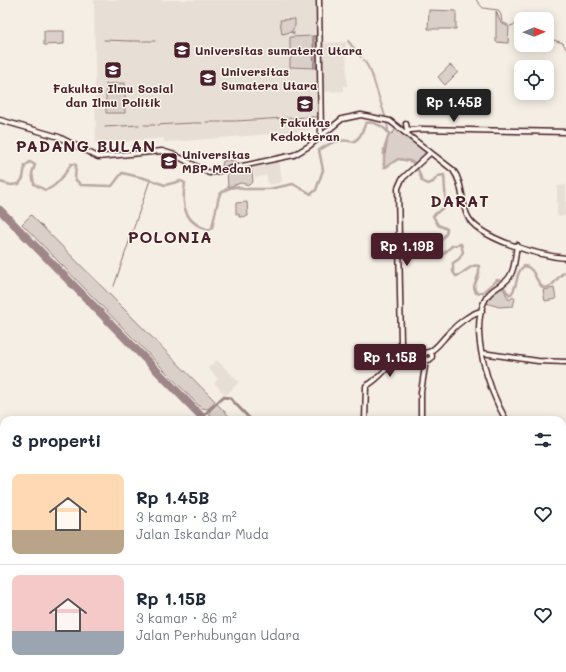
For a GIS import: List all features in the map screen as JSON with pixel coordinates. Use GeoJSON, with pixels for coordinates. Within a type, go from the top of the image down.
{"type":"FeatureCollection","features":[{"type":"Feature","properties":{"kind":"main road"},"geometry":{"type":"LineString","coordinates":[[320,0],[322,132]]}},
{"type":"Feature","properties":{"kind":"main road"},"geometry":{"type":"LineString","coordinates":[[0,119],[59,137],[98,157],[162,150],[175,155],[209,173],[289,157],[306,148],[322,132],[347,114],[373,115],[390,118],[430,152],[443,161]]}},
{"type":"Feature","properties":{"kind":"main road"},"geometry":{"type":"LineString","coordinates":[[322,132],[344,118],[373,115]]}},
{"type":"Feature","properties":{"kind":"main road"},"geometry":{"type":"LineString","coordinates":[[406,124],[408,133],[443,161],[457,176],[466,210],[473,224],[517,247],[546,256],[566,258]]}},
{"type":"Feature","properties":{"kind":"main road"},"geometry":{"type":"LineString","coordinates":[[408,133],[415,130],[531,131],[566,133]]}},
{"type":"Feature","properties":{"kind":"main road"},"geometry":{"type":"LineString","coordinates":[[401,354],[398,186],[402,179],[430,152]]}},
{"type":"Feature","properties":{"kind":"main road"},"geometry":{"type":"LineString","coordinates":[[504,416],[490,386],[482,352],[479,323],[481,312],[489,294],[505,282],[511,273],[517,247]]}},
{"type":"Feature","properties":{"kind":"main road"},"geometry":{"type":"LineString","coordinates":[[422,416],[423,387],[429,354],[453,329],[467,318],[481,312]]}},
{"type":"Feature","properties":{"kind":"main road"},"geometry":{"type":"LineString","coordinates":[[473,316],[479,323]]}},
{"type":"Feature","properties":{"kind":"main road"},"geometry":{"type":"LineString","coordinates":[[401,344],[408,351]]}},
{"type":"Feature","properties":{"kind":"main road"},"geometry":{"type":"LineString","coordinates":[[365,416],[366,387],[378,380],[401,354],[408,351],[429,354]]}},
{"type":"Feature","properties":{"kind":"main road"},"geometry":{"type":"LineString","coordinates":[[482,352],[538,361],[566,362]]}},
{"type":"Feature","properties":{"kind":"main road"},"geometry":{"type":"LineString","coordinates":[[428,360],[429,354]]}},
{"type":"Feature","properties":{"kind":"shaded area","name":"Universitas Sumatera Utara"},"geometry":{"type":"Polygon","coordinates":[[[94,0],[319,0],[319,122],[312,122],[313,128],[307,131],[183,141],[164,142],[164,138],[96,144],[94,0]]]}},
{"type":"Feature","properties":{"kind":"shaded area"},"geometry":{"type":"Polygon","coordinates":[[[429,10],[456,11],[456,29],[428,29],[429,10]]]}},
{"type":"Feature","properties":{"kind":"shaded area"},"geometry":{"type":"Polygon","coordinates":[[[496,11],[501,23],[509,27],[508,43],[496,42],[496,11]]]}},
{"type":"Feature","properties":{"kind":"shaded area"},"geometry":{"type":"Polygon","coordinates":[[[295,19],[295,26],[291,32],[282,34],[280,20],[295,19]]]}},
{"type":"Feature","properties":{"kind":"shaded area"},"geometry":{"type":"Polygon","coordinates":[[[44,31],[64,31],[64,44],[44,45],[44,31]]]}},
{"type":"Feature","properties":{"kind":"shaded area"},"geometry":{"type":"Polygon","coordinates":[[[320,35],[320,68],[314,68],[313,36],[320,35]]]}},
{"type":"Feature","properties":{"kind":"shaded area"},"geometry":{"type":"Polygon","coordinates":[[[313,36],[314,68],[290,67],[290,59],[295,55],[290,50],[290,37],[313,36]]]}},
{"type":"Feature","properties":{"kind":"shaded area"},"geometry":{"type":"Polygon","coordinates":[[[346,42],[347,86],[344,86],[344,91],[323,92],[322,43],[346,42]]]}},
{"type":"Feature","properties":{"kind":"shaded area"},"geometry":{"type":"Polygon","coordinates":[[[450,65],[458,72],[445,85],[438,77],[450,65]]]}},
{"type":"Feature","properties":{"kind":"shaded area"},"geometry":{"type":"Polygon","coordinates":[[[125,83],[125,113],[106,113],[106,84],[125,83]]]}},
{"type":"Feature","properties":{"kind":"shaded area"},"geometry":{"type":"Polygon","coordinates":[[[397,127],[427,153],[415,164],[411,161],[398,159],[386,167],[383,165],[389,132],[392,134],[397,127]]]}},
{"type":"Feature","properties":{"kind":"shaded area"},"geometry":{"type":"Polygon","coordinates":[[[235,160],[235,165],[222,167],[223,161],[235,160]]]}},
{"type":"Feature","properties":{"kind":"shaded area"},"geometry":{"type":"Polygon","coordinates":[[[279,160],[282,182],[269,185],[266,175],[255,178],[252,166],[279,160]]]}},
{"type":"Feature","properties":{"kind":"shaded area"},"geometry":{"type":"Polygon","coordinates":[[[251,166],[253,181],[249,185],[241,183],[228,187],[227,171],[251,166]]]}},
{"type":"Feature","properties":{"kind":"shaded area"},"geometry":{"type":"Polygon","coordinates":[[[566,185],[566,216],[557,216],[557,186],[566,185]]]}},
{"type":"Feature","properties":{"kind":"shaded area"},"geometry":{"type":"Polygon","coordinates":[[[247,202],[248,216],[239,217],[239,214],[236,214],[236,203],[247,202]]]}},
{"type":"Feature","properties":{"kind":"shaded area"},"geometry":{"type":"Polygon","coordinates":[[[31,215],[215,401],[208,409],[201,408],[22,224],[31,215]]]}},
{"type":"Feature","properties":{"kind":"shaded area"},"geometry":{"type":"Polygon","coordinates":[[[502,286],[509,300],[513,297],[515,299],[513,306],[499,307],[486,303],[494,292],[502,286]]]}},
{"type":"Feature","properties":{"kind":"shaded area"},"geometry":{"type":"Polygon","coordinates":[[[554,288],[556,299],[545,301],[543,290],[554,288]]]}},
{"type":"Feature","properties":{"kind":"shaded area"},"geometry":{"type":"Polygon","coordinates":[[[217,360],[239,382],[226,395],[214,383],[218,379],[208,368],[217,360]]]}},
{"type":"Feature","properties":{"kind":"shaded area"},"geometry":{"type":"Polygon","coordinates":[[[217,404],[229,416],[210,416],[210,411],[217,404]]]}},
{"type":"Feature","properties":{"kind":"waterway"},"geometry":{"type":"LineString","coordinates":[[476,0],[483,8],[498,10],[501,15],[502,22],[508,25]]}},
{"type":"Feature","properties":{"kind":"waterway"},"geometry":{"type":"LineString","coordinates":[[510,26],[514,25]]}},
{"type":"Feature","properties":{"kind":"waterway"},"geometry":{"type":"LineString","coordinates":[[104,40],[130,41]]}},
{"type":"Feature","properties":{"kind":"waterway"},"geometry":{"type":"LineString","coordinates":[[554,40],[563,43],[566,49]]}},
{"type":"Feature","properties":{"kind":"waterway"},"geometry":{"type":"LineString","coordinates":[[130,41],[141,41]]}},
{"type":"Feature","properties":{"kind":"waterway"},"geometry":{"type":"LineString","coordinates":[[143,41],[155,41]]}},
{"type":"Feature","properties":{"kind":"waterway"},"geometry":{"type":"LineString","coordinates":[[348,41],[361,57]]}},
{"type":"Feature","properties":{"kind":"waterway"},"geometry":{"type":"LineString","coordinates":[[364,60],[371,72],[385,116]]}},
{"type":"Feature","properties":{"kind":"waterway"},"geometry":{"type":"LineString","coordinates":[[296,118],[304,117]]}},
{"type":"Feature","properties":{"kind":"waterway"},"geometry":{"type":"LineString","coordinates":[[306,117],[320,117]]}},
{"type":"Feature","properties":{"kind":"waterway"},"geometry":{"type":"LineString","coordinates":[[269,119],[287,118]]}},
{"type":"Feature","properties":{"kind":"waterway"},"geometry":{"type":"LineString","coordinates":[[289,118],[295,118]]}},
{"type":"Feature","properties":{"kind":"waterway"},"geometry":{"type":"LineString","coordinates":[[253,120],[268,119]]}},
{"type":"Feature","properties":{"kind":"waterway"},"geometry":{"type":"LineString","coordinates":[[236,121],[252,120]]}},
{"type":"Feature","properties":{"kind":"waterway"},"geometry":{"type":"LineString","coordinates":[[224,121],[235,121]]}},
{"type":"Feature","properties":{"kind":"waterway"},"geometry":{"type":"LineString","coordinates":[[387,121],[388,131]]}},
{"type":"Feature","properties":{"kind":"waterway"},"geometry":{"type":"LineString","coordinates":[[206,122],[215,122]]}},
{"type":"Feature","properties":{"kind":"waterway"},"geometry":{"type":"LineString","coordinates":[[216,122],[222,122]]}},
{"type":"Feature","properties":{"kind":"waterway"},"geometry":{"type":"LineString","coordinates":[[174,124],[192,123]]}},
{"type":"Feature","properties":{"kind":"waterway"},"geometry":{"type":"LineString","coordinates":[[193,123],[202,123]]}},
{"type":"Feature","properties":{"kind":"waterway"},"geometry":{"type":"LineString","coordinates":[[0,182],[11,185],[19,184],[23,178],[25,166],[30,162],[35,165],[32,173],[34,184],[45,190],[53,187],[71,164],[76,165],[75,179],[81,185],[112,186],[122,173],[165,185],[181,181],[185,183],[184,199],[186,213],[195,223],[209,230],[212,228],[219,196],[223,191],[230,188],[269,189],[293,184],[311,194],[316,190],[323,170],[319,150],[335,142],[343,140],[354,142],[360,136],[366,123],[372,123],[382,127],[389,134],[384,150],[384,167],[398,159],[412,162],[417,167],[422,181],[428,184],[433,182],[438,176],[444,175],[446,205],[433,216],[438,225],[447,229],[446,234],[434,250],[438,255],[442,255],[452,246],[461,244],[463,252],[459,259],[453,263],[453,272],[456,276],[462,274],[473,266],[479,266],[479,273],[474,287],[476,293],[483,292],[497,280],[501,281],[506,291],[510,295],[515,288],[519,272],[524,266],[531,269],[541,286],[544,288],[551,286],[566,272]]}},
{"type":"Feature","properties":{"kind":"waterway"},"geometry":{"type":"LineString","coordinates":[[158,125],[172,124]]}},
{"type":"Feature","properties":{"kind":"waterway"},"geometry":{"type":"LineString","coordinates":[[105,127],[139,125]]}},
{"type":"Feature","properties":{"kind":"waterway"},"geometry":{"type":"LineString","coordinates":[[144,125],[155,125]]}},
{"type":"Feature","properties":{"kind":"waterway"},"geometry":{"type":"LineString","coordinates":[[114,286],[150,180]]}},
{"type":"Feature","properties":{"kind":"taxiway"},"geometry":{"type":"LineString","coordinates":[[205,414],[223,397],[230,398],[247,416]]}},
{"type":"Feature","properties":{"kind":"runway"},"geometry":{"type":"LineString","coordinates":[[0,210],[201,416]]}},
{"type":"Feature","properties":{"kind":"place","name":"Universitas sumatera Utara"},"geometry":{"type":"Point","coordinates":[182,50]}},
{"type":"Feature","properties":{"kind":"place","name":"Fakultas Ilmu Sosial dan Ilmu Politik"},"geometry":{"type":"Point","coordinates":[113,70]}},
{"type":"Feature","properties":{"kind":"place","name":"Universitas Sumatera Utara"},"geometry":{"type":"Point","coordinates":[208,78]}},
{"type":"Feature","properties":{"kind":"place","name":"Fakultas Kedokteran"},"geometry":{"type":"Point","coordinates":[305,104]}},
{"type":"Feature","properties":{"kind":"place","name":"Universitas MBP Medan"},"geometry":{"type":"Point","coordinates":[169,161]}},
{"type":"Feature","properties":{"kind":"district","name":"PADANG BULAN"},"geometry":{"type":"Point","coordinates":[86,145]}},
{"type":"Feature","properties":{"kind":"district","name":"DARAT"},"geometry":{"type":"Point","coordinates":[460,200]}},
{"type":"Feature","properties":{"kind":"district","name":"POLONIA"},"geometry":{"type":"Point","coordinates":[170,236]}}]}
